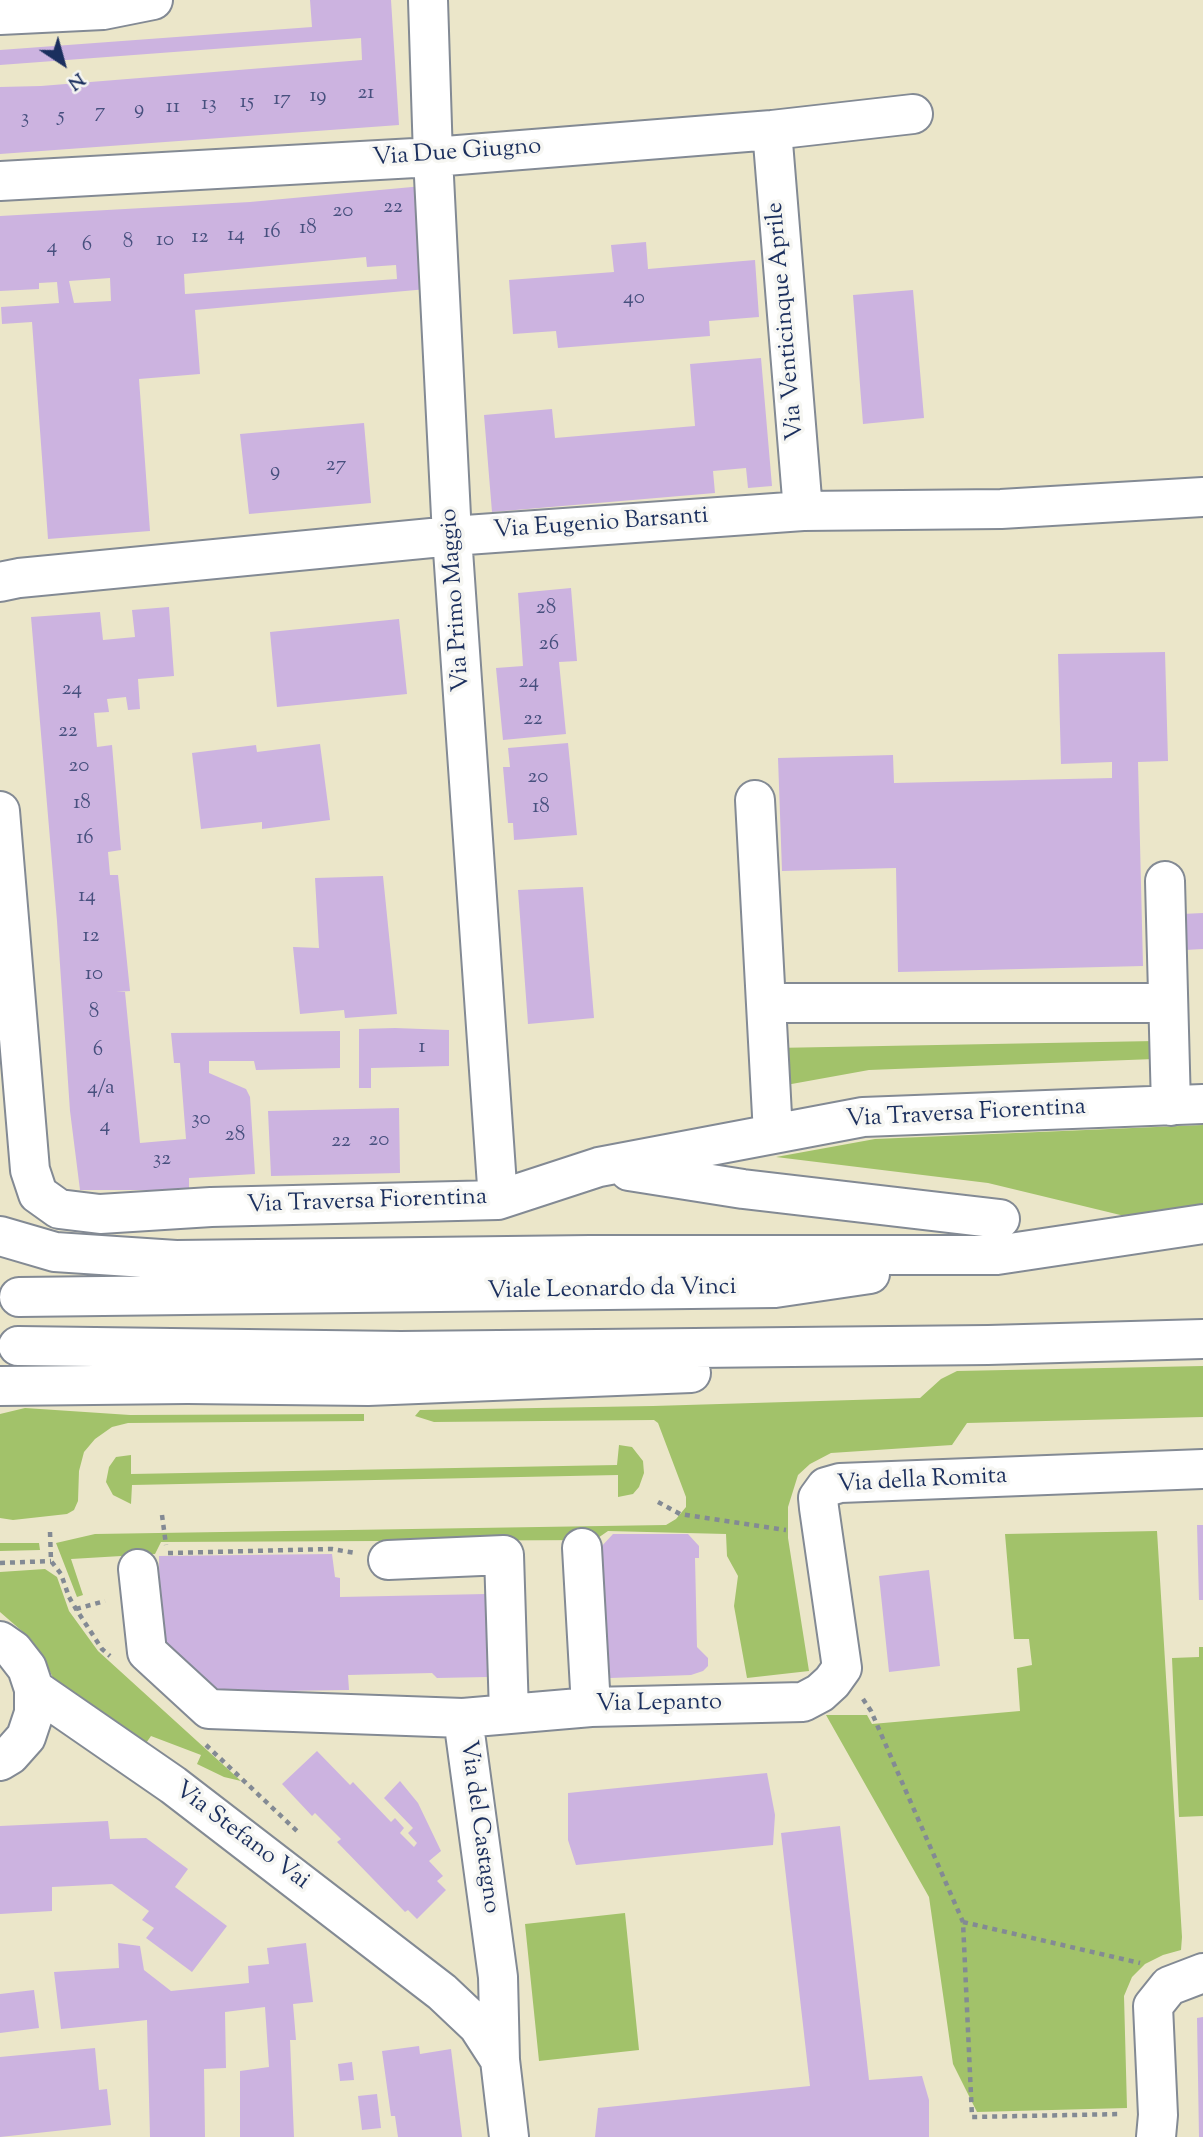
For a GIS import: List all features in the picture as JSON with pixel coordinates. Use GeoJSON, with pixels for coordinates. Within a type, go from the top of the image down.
{"type":"FeatureCollection","features":[{"type":"Feature","properties":{"kind":"main road"},"geometry":{"type":"LineString","coordinates":[[0,15],[103,10],[153,0]]}},
{"type":"Feature","properties":{"kind":"main road","name":"Via Primo Maggio"},"geometry":{"type":"LineString","coordinates":[[428,0],[452,536],[498,1200]]}},
{"type":"Feature","properties":{"kind":"main road","name":"Via Due Giugno"},"geometry":{"type":"LineString","coordinates":[[0,181],[433,157],[772,130],[913,114]]}},
{"type":"Feature","properties":{"kind":"main road","name":"Via Venticinque Aprile"},"geometry":{"type":"LineString","coordinates":[[772,130],[803,512]]}},
{"type":"Feature","properties":{"kind":"main road","name":"Via Eugenio Barsanti"},"geometry":{"type":"LineString","coordinates":[[0,582],[452,536],[803,512],[1001,509],[1203,497]]}},
{"type":"Feature","properties":{"kind":"main road"},"geometry":{"type":"LineString","coordinates":[[755,800],[773,1134]]}},
{"type":"Feature","properties":{"kind":"main road","name":"Via Traversa Fiorentina"},"geometry":{"type":"LineString","coordinates":[[0,811],[30,1170],[38,1194],[59,1209],[100,1213],[211,1207],[498,1200],[599,1167],[863,1117],[1187,1105]]}},
{"type":"Feature","properties":{"kind":"main road"},"geometry":{"type":"LineString","coordinates":[[1165,881],[1168,1003],[1187,1105]]}},
{"type":"Feature","properties":{"kind":"main road"},"geometry":{"type":"LineString","coordinates":[[766,1003],[1168,1003]]}},
{"type":"Feature","properties":{"kind":"main road"},"geometry":{"type":"LineString","coordinates":[[599,1167],[743,1189],[998,1237]]}},
{"type":"Feature","properties":{"kind":"main road"},"geometry":{"type":"LineString","coordinates":[[0,1236],[55,1252],[176,1260],[590,1255],[998,1237],[1203,1224]]}},
{"type":"Feature","properties":{"kind":"main road","name":"Viale Leonardo da Vinci"},"geometry":{"type":"LineString","coordinates":[[19,1297],[775,1288],[998,1237],[1203,1251]]}},
{"type":"Feature","properties":{"kind":"main road"},"geometry":{"type":"LineString","coordinates":[[18,1346],[401,1351],[988,1345],[1203,1339]]}},
{"type":"Feature","properties":{"kind":"main road"},"geometry":{"type":"LineString","coordinates":[[0,1386],[368,1386],[830,1368],[988,1345]]}},
{"type":"Feature","properties":{"kind":"main road","name":"Via della Romita"},"geometry":{"type":"LineString","coordinates":[[842,1668],[818,1498],[826,1487],[840,1482],[1203,1469]]}},
{"type":"Feature","properties":{"kind":"main road"},"geometry":{"type":"LineString","coordinates":[[582,1548],[591,1707]]}},
{"type":"Feature","properties":{"kind":"main road"},"geometry":{"type":"LineString","coordinates":[[388,1560],[504,1555],[509,1713]]}},
{"type":"Feature","properties":{"kind":"main road","name":"Via Lepanto"},"geometry":{"type":"LineString","coordinates":[[153,1561],[147,1652],[209,1709],[463,1718],[591,1707],[803,1702],[820,1693],[842,1668]]}},
{"type":"Feature","properties":{"kind":"main road"},"geometry":{"type":"LineString","coordinates":[[0,1640],[13,1650],[27,1668],[34,1689],[34,1713],[26,1737],[10,1755],[0,1761]]}},
{"type":"Feature","properties":{"kind":"main road","name":"Via Stefano Vai"},"geometry":{"type":"LineString","coordinates":[[34,1689],[173,1785],[442,1992]]}},
{"type":"Feature","properties":{"kind":"main road","name":"Via del Castagno"},"geometry":{"type":"LineString","coordinates":[[463,1718],[498,1977],[500,2060],[509,2137]]}},
{"type":"Feature","properties":{"kind":"main road","name":"Via del Castagno"},"geometry":{"type":"LineString","coordinates":[[492,1936],[482,1958],[464,1982],[442,1992],[478,2026],[500,2060]]}},
{"type":"Feature","properties":{"kind":"main road"},"geometry":{"type":"LineString","coordinates":[[1157,2126],[1153,2006],[1186,1979]]}},
{"type":"Feature","properties":{"kind":"path"},"geometry":{"type":"LineString","coordinates":[[658,1502],[681,1514],[802,1532],[822,1530]]}},
{"type":"Feature","properties":{"kind":"path"},"geometry":{"type":"LineString","coordinates":[[162,1515],[153,1561],[332,1549],[388,1560]]}},
{"type":"Feature","properties":{"kind":"path"},"geometry":{"type":"LineString","coordinates":[[0,1563],[51,1561]]}},
{"type":"Feature","properties":{"kind":"path"},"geometry":{"type":"LineString","coordinates":[[842,1668],[871,1711],[963,1922],[972,2117],[1157,2126]]}},
{"type":"Feature","properties":{"kind":"path"},"geometry":{"type":"LineString","coordinates":[[963,1922],[1145,1964],[1186,1979]]}},
{"type":"Feature","properties":{"kind":"green space"},"geometry":{"type":"Polygon","coordinates":[[[1155,1041],[1154,1059],[869,1070],[775,1087],[774,1048],[1155,1041]]]}},
{"type":"Feature","properties":{"kind":"green space"},"geometry":{"type":"Polygon","coordinates":[[[1203,1125],[1203,1212],[1137,1219],[988,1183],[776,1157],[875,1139],[1203,1125]]]}},
{"type":"Feature","properties":{"kind":"green space"},"geometry":{"type":"Polygon","coordinates":[[[1203,1366],[1203,1417],[967,1423],[952,1445],[831,1453],[810,1464],[798,1475],[788,1507],[788,1538],[809,1671],[747,1678],[734,1606],[738,1576],[727,1556],[726,1534],[608,1531],[595,1540],[161,1542],[155,1554],[71,1559],[83,1595],[77,1597],[56,1543],[95,1534],[666,1525],[676,1519],[686,1507],[686,1497],[658,1423],[654,1420],[434,1422],[415,1416],[420,1410],[920,1398],[941,1379],[957,1371],[1203,1366]]]}},
{"type":"Feature","properties":{"kind":"green space"},"geometry":{"type":"Polygon","coordinates":[[[25,1408],[130,1415],[364,1414],[364,1421],[128,1423],[112,1427],[95,1439],[84,1452],[79,1471],[78,1501],[74,1510],[67,1514],[13,1520],[0,1518],[0,1414],[25,1408]]]}},
{"type":"Feature","properties":{"kind":"green space"},"geometry":{"type":"Polygon","coordinates":[[[619,1445],[632,1447],[643,1461],[644,1473],[633,1494],[618,1497],[618,1475],[132,1485],[131,1504],[113,1495],[106,1482],[109,1467],[116,1457],[131,1455],[131,1474],[617,1465],[619,1445]]]}},
{"type":"Feature","properties":{"kind":"green space"},"geometry":{"type":"Polygon","coordinates":[[[1157,1531],[1181,1950],[1145,1964],[1132,1977],[1124,1996],[1127,2108],[977,2112],[953,2064],[929,1897],[826,1715],[867,1715],[872,1724],[1020,1711],[1017,1668],[1032,1665],[1029,1639],[1014,1639],[1005,1534],[1157,1531]]]}},
{"type":"Feature","properties":{"kind":"green space"},"geometry":{"type":"Polygon","coordinates":[[[0,1543],[39,1543],[40,1550],[0,1551],[0,1543]]]}},
{"type":"Feature","properties":{"kind":"green space"},"geometry":{"type":"Polygon","coordinates":[[[45,1569],[57,1577],[69,1611],[98,1651],[241,1781],[224,1777],[197,1764],[201,1755],[151,1736],[144,1746],[58,1688],[42,1655],[30,1638],[0,1612],[0,1572],[45,1569]]]}},
{"type":"Feature","properties":{"kind":"green space"},"geometry":{"type":"Polygon","coordinates":[[[1199,1647],[1203,1647],[1203,1816],[1179,1817],[1172,1658],[1199,1657],[1199,1647]]]}},
{"type":"Feature","properties":{"kind":"green space"},"geometry":{"type":"Polygon","coordinates":[[[625,1913],[639,2050],[539,2061],[525,1924],[625,1913]]]}},
{"type":"Feature","properties":{"kind":"building"},"geometry":{"type":"Polygon","coordinates":[[[310,0],[391,0],[399,125],[0,154],[0,87],[362,60],[361,38],[0,65],[0,50],[312,27],[310,0]]]}},
{"type":"Feature","properties":{"kind":"building"},"geometry":{"type":"Polygon","coordinates":[[[423,186],[427,289],[195,310],[200,374],[139,379],[150,531],[48,539],[32,322],[2,324],[1,307],[59,303],[57,282],[39,283],[39,289],[0,291],[0,216],[250,202],[423,186]],[[366,257],[184,274],[185,294],[397,279],[396,265],[367,267],[366,257]],[[110,278],[69,281],[74,303],[111,301],[110,278]]]}},
{"type":"Feature","properties":{"kind":"building"},"geometry":{"type":"Polygon","coordinates":[[[646,242],[648,269],[755,260],[759,317],[709,321],[710,336],[558,348],[556,331],[513,334],[509,280],[614,272],[611,245],[646,242]]]}},
{"type":"Feature","properties":{"kind":"building"},"geometry":{"type":"Polygon","coordinates":[[[913,290],[924,418],[863,424],[853,295],[913,290]]]}},
{"type":"Feature","properties":{"kind":"building"},"geometry":{"type":"Polygon","coordinates":[[[761,358],[772,486],[748,488],[746,468],[713,471],[715,493],[492,512],[484,415],[552,409],[555,438],[695,426],[690,364],[761,358]]]}},
{"type":"Feature","properties":{"kind":"building"},"geometry":{"type":"Polygon","coordinates":[[[364,423],[371,503],[249,514],[240,434],[364,423]]]}},
{"type":"Feature","properties":{"kind":"building"},"geometry":{"type":"Polygon","coordinates":[[[571,588],[577,661],[559,662],[566,734],[503,740],[496,668],[523,666],[518,593],[571,588]]]}},
{"type":"Feature","properties":{"kind":"building"},"geometry":{"type":"Polygon","coordinates":[[[169,607],[174,676],[138,679],[140,709],[128,710],[126,697],[107,699],[109,712],[94,713],[97,747],[112,745],[121,850],[108,852],[110,875],[118,875],[130,991],[116,992],[125,992],[140,1143],[186,1139],[180,1063],[174,1063],[171,1033],[340,1031],[340,1068],[256,1070],[254,1061],[209,1061],[209,1073],[246,1089],[250,1097],[255,1174],[189,1178],[189,1190],[80,1190],[70,1111],[31,617],[100,612],[103,640],[135,637],[132,610],[169,607]]]}},
{"type":"Feature","properties":{"kind":"building"},"geometry":{"type":"Polygon","coordinates":[[[399,619],[407,694],[277,707],[270,632],[399,619]]]}},
{"type":"Feature","properties":{"kind":"building"},"geometry":{"type":"Polygon","coordinates":[[[1165,652],[1168,761],[1138,762],[1143,966],[898,972],[896,868],[782,871],[778,758],[893,755],[894,783],[1112,778],[1112,762],[1061,764],[1058,654],[1165,652]]]}},
{"type":"Feature","properties":{"kind":"building"},"geometry":{"type":"Polygon","coordinates":[[[568,743],[577,835],[514,840],[513,823],[508,823],[503,767],[510,767],[508,748],[568,743]]]}},
{"type":"Feature","properties":{"kind":"building"},"geometry":{"type":"Polygon","coordinates":[[[320,744],[330,820],[262,829],[262,822],[201,829],[192,753],[256,745],[257,752],[320,744]]]}},
{"type":"Feature","properties":{"kind":"building"},"geometry":{"type":"Polygon","coordinates":[[[383,876],[397,1014],[345,1018],[344,1010],[300,1014],[293,947],[319,948],[315,878],[383,876]]]}},
{"type":"Feature","properties":{"kind":"building"},"geometry":{"type":"Polygon","coordinates":[[[583,887],[594,1018],[528,1024],[518,890],[583,887]]]}},
{"type":"Feature","properties":{"kind":"building"},"geometry":{"type":"Polygon","coordinates":[[[1203,913],[1203,949],[1185,950],[1182,914],[1203,913]]]}},
{"type":"Feature","properties":{"kind":"building"},"geometry":{"type":"Polygon","coordinates":[[[359,1029],[449,1030],[449,1066],[371,1068],[371,1088],[359,1088],[359,1029]]]}},
{"type":"Feature","properties":{"kind":"building"},"geometry":{"type":"Polygon","coordinates":[[[399,1108],[400,1173],[271,1176],[268,1111],[399,1108]]]}},
{"type":"Feature","properties":{"kind":"building"},"geometry":{"type":"Polygon","coordinates":[[[1197,1525],[1203,1525],[1203,1600],[1199,1600],[1197,1525]]]}},
{"type":"Feature","properties":{"kind":"building"},"geometry":{"type":"Polygon","coordinates":[[[613,1534],[688,1534],[699,1546],[699,1558],[695,1558],[697,1647],[708,1658],[708,1666],[703,1671],[691,1675],[610,1678],[599,1667],[600,1548],[613,1534]]]}},
{"type":"Feature","properties":{"kind":"building"},"geometry":{"type":"Polygon","coordinates":[[[332,1554],[335,1577],[340,1578],[340,1597],[486,1594],[487,1677],[437,1678],[432,1673],[348,1675],[349,1690],[207,1692],[160,1650],[159,1556],[332,1554]]]}},
{"type":"Feature","properties":{"kind":"building"},"geometry":{"type":"Polygon","coordinates":[[[929,1570],[940,1666],[889,1672],[879,1576],[929,1570]]]}},
{"type":"Feature","properties":{"kind":"building"},"geometry":{"type":"Polygon","coordinates":[[[317,1751],[350,1785],[353,1782],[391,1822],[395,1818],[404,1828],[400,1833],[414,1847],[417,1843],[408,1833],[413,1828],[384,1798],[400,1781],[418,1803],[441,1851],[429,1861],[443,1876],[437,1881],[446,1890],[417,1919],[408,1910],[405,1912],[337,1842],[341,1839],[315,1813],[312,1816],[282,1784],[317,1751]]]}},
{"type":"Feature","properties":{"kind":"building"},"geometry":{"type":"Polygon","coordinates":[[[767,1773],[775,1815],[773,1845],[576,1865],[568,1840],[568,1793],[767,1773]]]}},
{"type":"Feature","properties":{"kind":"building"},"geometry":{"type":"Polygon","coordinates":[[[108,1821],[110,1839],[146,1838],[188,1869],[175,1887],[227,1926],[192,1972],[146,1938],[154,1928],[142,1920],[149,1911],[112,1884],[52,1887],[52,1911],[0,1914],[0,1826],[108,1821]]]}},
{"type":"Feature","properties":{"kind":"building"},"geometry":{"type":"Polygon","coordinates":[[[840,1826],[869,2080],[922,2076],[929,2100],[929,2137],[595,2137],[598,2108],[810,2086],[781,1833],[840,1826]]]}},
{"type":"Feature","properties":{"kind":"building"},"geometry":{"type":"Polygon","coordinates":[[[118,1943],[140,1946],[144,1970],[171,1991],[249,1983],[248,1966],[269,1964],[267,1948],[306,1943],[313,2002],[293,2004],[296,2040],[290,2040],[294,2137],[240,2137],[240,2071],[269,2067],[265,2007],[225,2012],[226,2068],[204,2069],[205,2137],[150,2137],[147,2020],[61,2029],[54,1972],[119,1968],[118,1943]]]}},
{"type":"Feature","properties":{"kind":"building"},"geometry":{"type":"Polygon","coordinates":[[[34,1990],[39,2028],[0,2033],[0,1994],[34,1990]]]}},
{"type":"Feature","properties":{"kind":"building"},"geometry":{"type":"Polygon","coordinates":[[[1203,2017],[1203,2137],[1199,2137],[1197,2018],[1203,2017]]]}},
{"type":"Feature","properties":{"kind":"building"},"geometry":{"type":"Polygon","coordinates":[[[419,2046],[420,2054],[451,2049],[462,2137],[398,2137],[395,2116],[391,2116],[382,2051],[419,2046]]]}},
{"type":"Feature","properties":{"kind":"building"},"geometry":{"type":"Polygon","coordinates":[[[95,2048],[99,2090],[107,2089],[111,2125],[0,2137],[0,2057],[95,2048]]]}},
{"type":"Feature","properties":{"kind":"building"},"geometry":{"type":"Polygon","coordinates":[[[352,2062],[354,2080],[340,2081],[338,2064],[352,2062]]]}},
{"type":"Feature","properties":{"kind":"building"},"geometry":{"type":"Polygon","coordinates":[[[377,2094],[381,2128],[362,2130],[358,2096],[377,2094]]]}}]}
